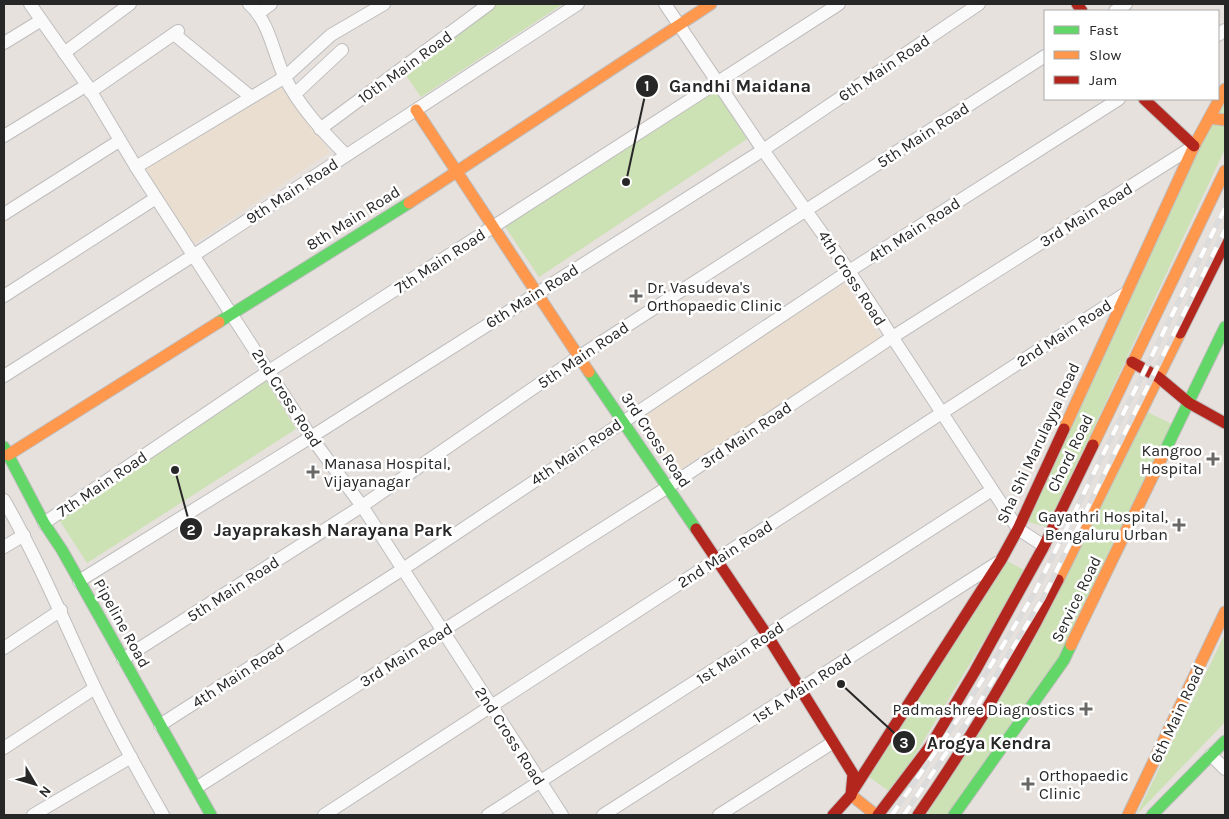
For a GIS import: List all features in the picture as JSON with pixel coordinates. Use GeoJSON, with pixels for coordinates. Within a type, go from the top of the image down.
{"type":"FeatureCollection","features":[{"type":"Feature","properties":{"kind":"street","name":"2nd Cross Road"},"geometry":{"type":"LineString","coordinates":[[30,4],[88,89],[136,167],[312,437],[362,506],[562,815]]}},
{"type":"Feature","properties":{"kind":"street"},"geometry":{"type":"LineString","coordinates":[[64,53],[130,4]]}},
{"type":"Feature","properties":{"kind":"street"},"geometry":{"type":"LineString","coordinates":[[249,4],[259,13],[285,77],[320,129],[346,155]]}},
{"type":"Feature","properties":{"kind":"street"},"geometry":{"type":"LineString","coordinates":[[259,13],[271,4]]}},
{"type":"Feature","properties":{"kind":"street"},"geometry":{"type":"LineString","coordinates":[[136,167],[285,77],[331,35],[382,4]]}},
{"type":"Feature","properties":{"kind":"street","name":"10th Main Road"},"geometry":{"type":"LineString","coordinates":[[320,129],[489,4]]}},
{"type":"Feature","properties":{"kind":"street","name":"9th Main Road"},"geometry":{"type":"LineString","coordinates":[[4,376],[194,255],[578,4]]}},
{"type":"Feature","properties":{"kind":"street","name":"4th Cross Road"},"geometry":{"type":"LineString","coordinates":[[665,4],[719,81],[763,150],[849,271],[1018,528],[1044,546]]}},
{"type":"Feature","properties":{"kind":"street","name":"8th Main Road"},"geometry":{"type":"LineString","coordinates":[[5,453],[458,172],[711,4]]}},
{"type":"Feature","properties":{"kind":"street","name":"7th Main Road"},"geometry":{"type":"LineString","coordinates":[[44,523],[269,371],[839,4]]}},
{"type":"Feature","properties":{"kind":"street","name":"6th Main Road"},"geometry":{"type":"LineString","coordinates":[[79,581],[312,437],[763,150],[979,4]]}},
{"type":"Feature","properties":{"kind":"street"},"geometry":{"type":"LineString","coordinates":[[4,44],[40,21]]}},
{"type":"Feature","properties":{"kind":"street"},"geometry":{"type":"LineString","coordinates":[[4,136],[88,89],[176,33],[252,97]]}},
{"type":"Feature","properties":{"kind":"street"},"geometry":{"type":"LineString","coordinates":[[296,93],[342,50]]}},
{"type":"Feature","properties":{"kind":"street","name":"5th Main Road"},"geometry":{"type":"LineString","coordinates":[[123,660],[362,506],[580,356],[1044,57]]}},
{"type":"Feature","properties":{"kind":"street","name":"Sha Shi Marulayya Road"},"geometry":{"type":"LineString","coordinates":[[833,815],[851,795],[1001,560],[1018,528],[1194,146],[1225,89]]}},
{"type":"Feature","properties":{"kind":"street","name":"4th Main Road"},"geometry":{"type":"LineString","coordinates":[[160,725],[403,569],[849,271],[1117,100]]}},
{"type":"Feature","properties":{"kind":"street"},"geometry":{"type":"LineString","coordinates":[[1145,100],[1194,146]]}},
{"type":"Feature","properties":{"kind":"street","name":"3rd Cross Road"},"geometry":{"type":"LineString","coordinates":[[416,110],[536,293],[768,635],[852,774],[851,795]]}},
{"type":"Feature","properties":{"kind":"street"},"geometry":{"type":"LineString","coordinates":[[1210,118],[1225,120]]}},
{"type":"Feature","properties":{"kind":"street"},"geometry":{"type":"LineString","coordinates":[[4,214],[119,140]]}},
{"type":"Feature","properties":{"kind":"street","name":"3rd Main Road"},"geometry":{"type":"LineString","coordinates":[[196,788],[668,487],[892,338],[1194,146]]}},
{"type":"Feature","properties":{"kind":"street","name":"Chord Road"},"geometry":{"type":"LineString","coordinates":[[877,815],[931,746],[1044,546],[1225,171]]}},
{"type":"Feature","properties":{"kind":"street"},"geometry":{"type":"LineString","coordinates":[[4,296],[156,198]]}},
{"type":"Feature","properties":{"kind":"street"},"geometry":{"type":"LineString","coordinates":[[918,815],[956,762],[1037,621],[1225,243]]}},
{"type":"Feature","properties":{"kind":"street","name":"2nd Main Road"},"geometry":{"type":"LineString","coordinates":[[324,815],[1126,293]]}},
{"type":"Feature","properties":{"kind":"street","name":"Service Road"},"geometry":{"type":"LineString","coordinates":[[954,815],[1064,660],[1225,327]]}},
{"type":"Feature","properties":{"kind":"street"},"geometry":{"type":"LineString","coordinates":[[1132,362],[1158,377],[1189,403],[1225,423]]}},
{"type":"Feature","properties":{"kind":"street","name":"Pipeline Road"},"geometry":{"type":"LineString","coordinates":[[5,453],[212,815]]}},
{"type":"Feature","properties":{"kind":"street","name":"1st Main Road"},"geometry":{"type":"LineString","coordinates":[[488,815],[992,490]]}},
{"type":"Feature","properties":{"kind":"street"},"geometry":{"type":"LineString","coordinates":[[4,503],[24,534],[61,610],[95,688],[163,815]]}},
{"type":"Feature","properties":{"kind":"street"},"geometry":{"type":"LineString","coordinates":[[4,547],[24,534]]}},
{"type":"Feature","properties":{"kind":"street","name":"1st A Main Road"},"geometry":{"type":"LineString","coordinates":[[603,815],[1001,560]]}},
{"type":"Feature","properties":{"kind":"street"},"geometry":{"type":"LineString","coordinates":[[4,648],[61,610]]}},
{"type":"Feature","properties":{"kind":"street","name":"6th Main Road"},"geometry":{"type":"LineString","coordinates":[[1128,815],[1225,612]]}},
{"type":"Feature","properties":{"kind":"street"},"geometry":{"type":"LineString","coordinates":[[4,748],[95,688]]}},
{"type":"Feature","properties":{"kind":"street"},"geometry":{"type":"LineString","coordinates":[[1152,815],[1225,741]]}},
{"type":"Feature","properties":{"kind":"street"},"geometry":{"type":"LineString","coordinates":[[719,815],[832,743]]}},
{"type":"Feature","properties":{"kind":"street"},"geometry":{"type":"LineString","coordinates":[[1211,755],[1225,769]]}},
{"type":"Feature","properties":{"kind":"street"},"geometry":{"type":"LineString","coordinates":[[33,815],[131,758]]}},
{"type":"Feature","properties":{"kind":"street"},"geometry":{"type":"LineString","coordinates":[[851,795],[877,815]]}},
{"type":"Feature","properties":{"kind":"shaded area"},"geometry":{"type":"Polygon","coordinates":[[[283,87],[330,152],[194,244],[143,166],[283,87]]]}},
{"type":"Feature","properties":{"kind":"shaded area"},"geometry":{"type":"Polygon","coordinates":[[[845,283],[882,339],[673,474],[636,418],[845,283]]]}},
{"type":"Feature","properties":{"kind":"green space"},"geometry":{"type":"Polygon","coordinates":[[[490,4],[563,4],[421,97],[403,71],[490,4]]]}},
{"type":"Feature","properties":{"kind":"green space"},"geometry":{"type":"Polygon","coordinates":[[[713,87],[747,139],[539,277],[504,225],[713,87]]]}},
{"type":"Feature","properties":{"kind":"green space"},"geometry":{"type":"Polygon","coordinates":[[[1225,90],[1225,149],[1047,527],[1028,522],[1225,90]]]}},
{"type":"Feature","properties":{"kind":"green space"},"geometry":{"type":"Polygon","coordinates":[[[263,376],[296,429],[87,563],[53,510],[263,376]]]}},
{"type":"Feature","properties":{"kind":"green space"},"geometry":{"type":"Polygon","coordinates":[[[1147,412],[1174,425],[1061,658],[949,815],[925,815],[1147,412]]]}},
{"type":"Feature","properties":{"kind":"green space"},"geometry":{"type":"Polygon","coordinates":[[[1005,560],[1026,571],[892,793],[869,777],[1005,560]]]}},
{"type":"Feature","properties":{"kind":"green space"},"geometry":{"type":"Polygon","coordinates":[[[1225,634],[1225,722],[1137,814],[1225,634]]]}},
{"type":"Feature","properties":{"kind":"railway"},"geometry":{"type":"LineString","coordinates":[[892,815],[962,713],[1034,594],[1225,208]]}},
{"type":"Feature","properties":{"kind":"railway"},"geometry":{"type":"LineString","coordinates":[[904,815],[970,718],[1043,598],[1225,230]]}},
{"type":"Feature","properties":{"kind":"traffic: fast"},"geometry":{"type":"LineString","coordinates":[[219,322],[409,203]]}},
{"type":"Feature","properties":{"kind":"traffic: fast"},"geometry":{"type":"LineString","coordinates":[[1163,455],[1225,327]]}},
{"type":"Feature","properties":{"kind":"traffic: fast"},"geometry":{"type":"LineString","coordinates":[[589,372],[696,529]]}},
{"type":"Feature","properties":{"kind":"traffic: fast"},"geometry":{"type":"LineString","coordinates":[[4,447],[44,523],[62,550],[211,815]]}},
{"type":"Feature","properties":{"kind":"traffic: fast"},"geometry":{"type":"LineString","coordinates":[[954,815],[1064,660],[1071,645]]}},
{"type":"Feature","properties":{"kind":"traffic: fast"},"geometry":{"type":"LineString","coordinates":[[1152,815],[1225,741]]}},
{"type":"Feature","properties":{"kind":"traffic: slow"},"geometry":{"type":"LineString","coordinates":[[409,203],[711,4]]}},
{"type":"Feature","properties":{"kind":"traffic: slow"},"geometry":{"type":"LineString","coordinates":[[1064,429],[1194,146],[1225,89]]}},
{"type":"Feature","properties":{"kind":"traffic: slow"},"geometry":{"type":"LineString","coordinates":[[416,110],[589,372]]}},
{"type":"Feature","properties":{"kind":"traffic: slow"},"geometry":{"type":"LineString","coordinates":[[1210,118],[1225,120]]}},
{"type":"Feature","properties":{"kind":"traffic: slow"},"geometry":{"type":"LineString","coordinates":[[1093,445],[1225,171]]}},
{"type":"Feature","properties":{"kind":"traffic: slow"},"geometry":{"type":"LineString","coordinates":[[8,455],[219,322]]}},
{"type":"Feature","properties":{"kind":"traffic: slow"},"geometry":{"type":"LineString","coordinates":[[1058,580],[1180,333]]}},
{"type":"Feature","properties":{"kind":"traffic: slow"},"geometry":{"type":"LineString","coordinates":[[1071,645],[1163,455]]}},
{"type":"Feature","properties":{"kind":"traffic: slow"},"geometry":{"type":"LineString","coordinates":[[1128,815],[1225,612]]}},
{"type":"Feature","properties":{"kind":"traffic: slow"},"geometry":{"type":"LineString","coordinates":[[851,795],[876,815]]}},
{"type":"Feature","properties":{"kind":"traffic: jam"},"geometry":{"type":"LineString","coordinates":[[1077,4],[1081,10]]}},
{"type":"Feature","properties":{"kind":"traffic: jam"},"geometry":{"type":"LineString","coordinates":[[1145,100],[1194,146]]}},
{"type":"Feature","properties":{"kind":"traffic: jam"},"geometry":{"type":"LineString","coordinates":[[1180,333],[1225,243]]}},
{"type":"Feature","properties":{"kind":"traffic: jam"},"geometry":{"type":"LineString","coordinates":[[1132,362],[1158,377],[1189,403],[1225,423]]}},
{"type":"Feature","properties":{"kind":"traffic: jam"},"geometry":{"type":"LineString","coordinates":[[852,792],[1001,560],[1018,529],[1064,429]]}},
{"type":"Feature","properties":{"kind":"traffic: jam"},"geometry":{"type":"LineString","coordinates":[[878,815],[931,745],[975,671],[1044,546],[1093,445]]}},
{"type":"Feature","properties":{"kind":"traffic: jam"},"geometry":{"type":"LineString","coordinates":[[696,529],[767,635],[853,774],[851,795]]}},
{"type":"Feature","properties":{"kind":"traffic: jam"},"geometry":{"type":"LineString","coordinates":[[918,815],[992,700],[1058,580]]}},
{"type":"Feature","properties":{"kind":"traffic: jam"},"geometry":{"type":"LineString","coordinates":[[833,815],[851,795]]}},
{"type":"Feature","properties":{"kind":"place","name":"Gandhi Maidana"},"geometry":{"type":"Point","coordinates":[626,182]}},
{"type":"Feature","properties":{"kind":"place","name":"Dr. Vasudeva's Orthopaedic Clinic"},"geometry":{"type":"Point","coordinates":[636,296]}},
{"type":"Feature","properties":{"kind":"place","name":"Kangroo Hospital"},"geometry":{"type":"Point","coordinates":[1213,459]}},
{"type":"Feature","properties":{"kind":"place","name":"Jayaprakash Narayana Park"},"geometry":{"type":"Point","coordinates":[175,470]}},
{"type":"Feature","properties":{"kind":"place","name":"Manasa Hospital, Vijayanagar"},"geometry":{"type":"Point","coordinates":[313,472]}},
{"type":"Feature","properties":{"kind":"place","name":"Gayathri Hospital, Bengaluru Urban"},"geometry":{"type":"Point","coordinates":[1179,525]}},
{"type":"Feature","properties":{"kind":"place","name":"Arogya Kendra"},"geometry":{"type":"Point","coordinates":[841,684]}},
{"type":"Feature","properties":{"kind":"place","name":"Padmashree Diagnostics"},"geometry":{"type":"Point","coordinates":[1086,709]}},
{"type":"Feature","properties":{"kind":"place","name":"Orthopaedic Clinic"},"geometry":{"type":"Point","coordinates":[1028,784]}}]}
